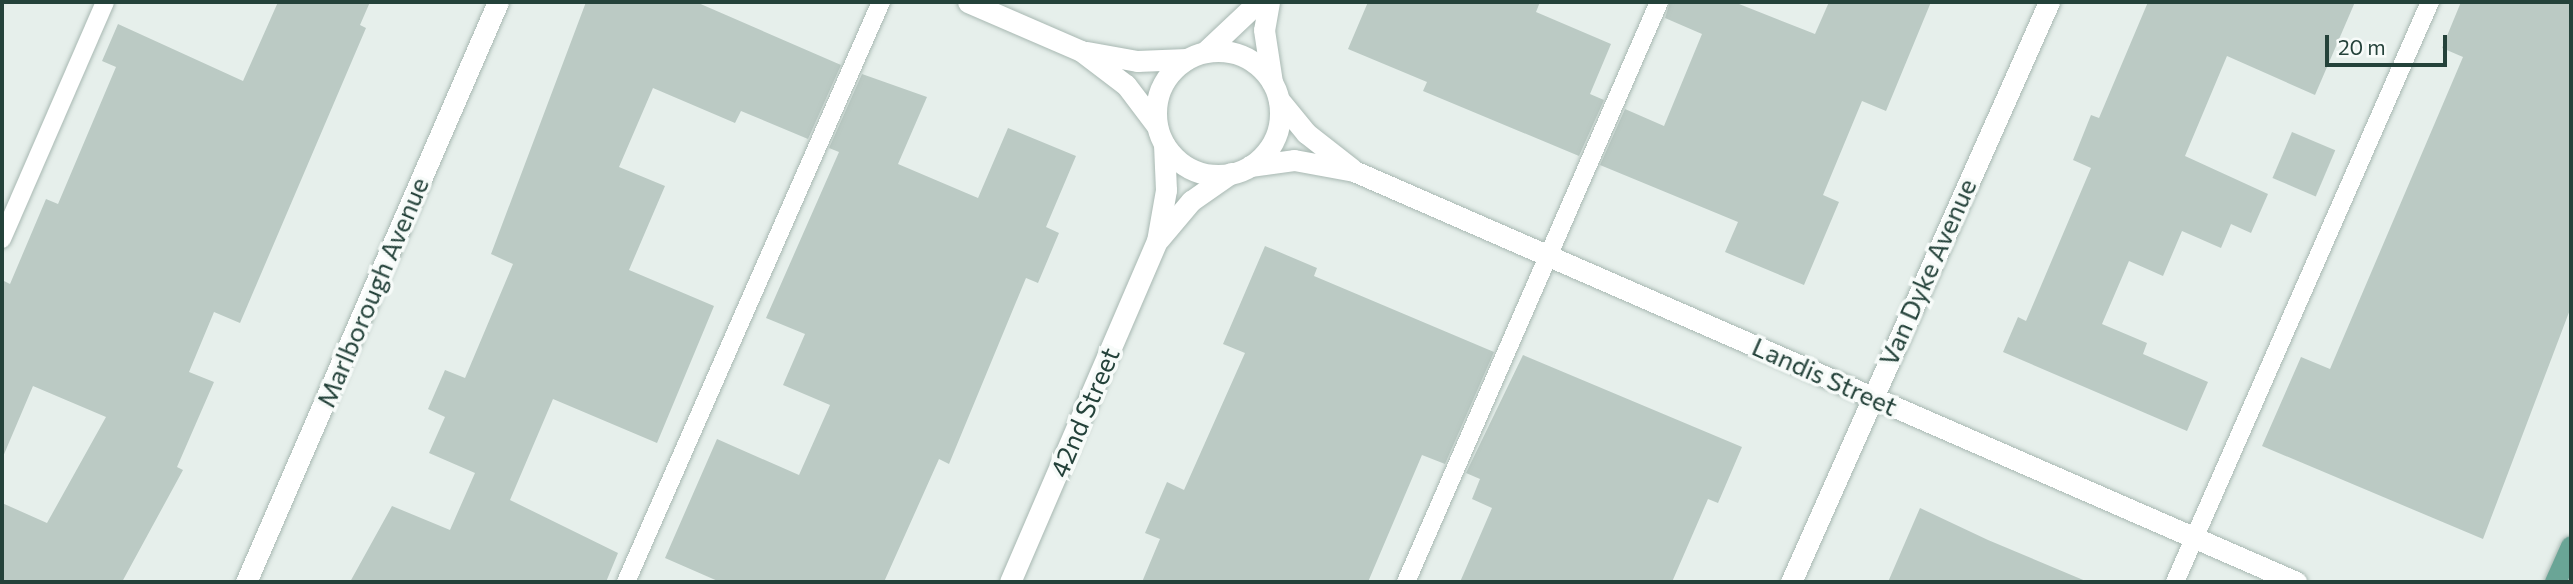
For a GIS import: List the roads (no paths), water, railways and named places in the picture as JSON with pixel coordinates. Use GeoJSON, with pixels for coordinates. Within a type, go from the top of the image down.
{"type":"FeatureCollection","features":[{"type":"Feature","properties":{"kind":"main road"},"geometry":{"type":"LineString","coordinates":[[2556,582],[2571,546]]}},
{"type":"Feature","properties":{"kind":"street","name":"Marlborough Avenue"},"geometry":{"type":"LineString","coordinates":[[246,582],[498,2]]}},
{"type":"Feature","properties":{"kind":"street"},"geometry":{"type":"LineString","coordinates":[[968,2],[1081,51],[1137,61],[1196,56],[1243,56],[1275,91]]}},
{"type":"Feature","properties":{"kind":"street"},"geometry":{"type":"LineString","coordinates":[[1161,135],[1161,88],[1258,2]]}},
{"type":"Feature","properties":{"kind":"street"},"geometry":{"type":"LineString","coordinates":[[1081,51],[1126,85],[1161,135],[1193,170],[1240,170],[1275,138],[1275,91],[1264,30],[1269,2]]}},
{"type":"Feature","properties":{"kind":"street","name":"Van Dyke Avenue"},"geometry":{"type":"LineString","coordinates":[[1791,582],[2049,2]]}},
{"type":"Feature","properties":{"kind":"street","name":"Landis Street"},"geometry":{"type":"LineString","coordinates":[[1275,91],[1306,133],[1354,171]]}},
{"type":"Feature","properties":{"kind":"street","name":"42nd Street"},"geometry":{"type":"LineString","coordinates":[[1010,582],[1157,241],[1166,190],[1161,135]]}},
{"type":"Feature","properties":{"kind":"street","name":"Landis Street"},"geometry":{"type":"LineString","coordinates":[[1240,170],[1294,160],[1354,171],[2296,582]]}},
{"type":"Feature","properties":{"kind":"street","name":"42nd Street"},"geometry":{"type":"LineString","coordinates":[[1157,241],[1191,201],[1240,170]]}},
{"type":"Feature","properties":{"kind":"lane"},"geometry":{"type":"LineString","coordinates":[[2,239],[105,2]]}},
{"type":"Feature","properties":{"kind":"lane"},"geometry":{"type":"LineString","coordinates":[[626,582],[881,2]]}},
{"type":"Feature","properties":{"kind":"lane"},"geometry":{"type":"LineString","coordinates":[[1406,582],[1659,2]]}},
{"type":"Feature","properties":{"kind":"lane"},"geometry":{"type":"LineString","coordinates":[[2175,582],[2430,2]]}}]}
